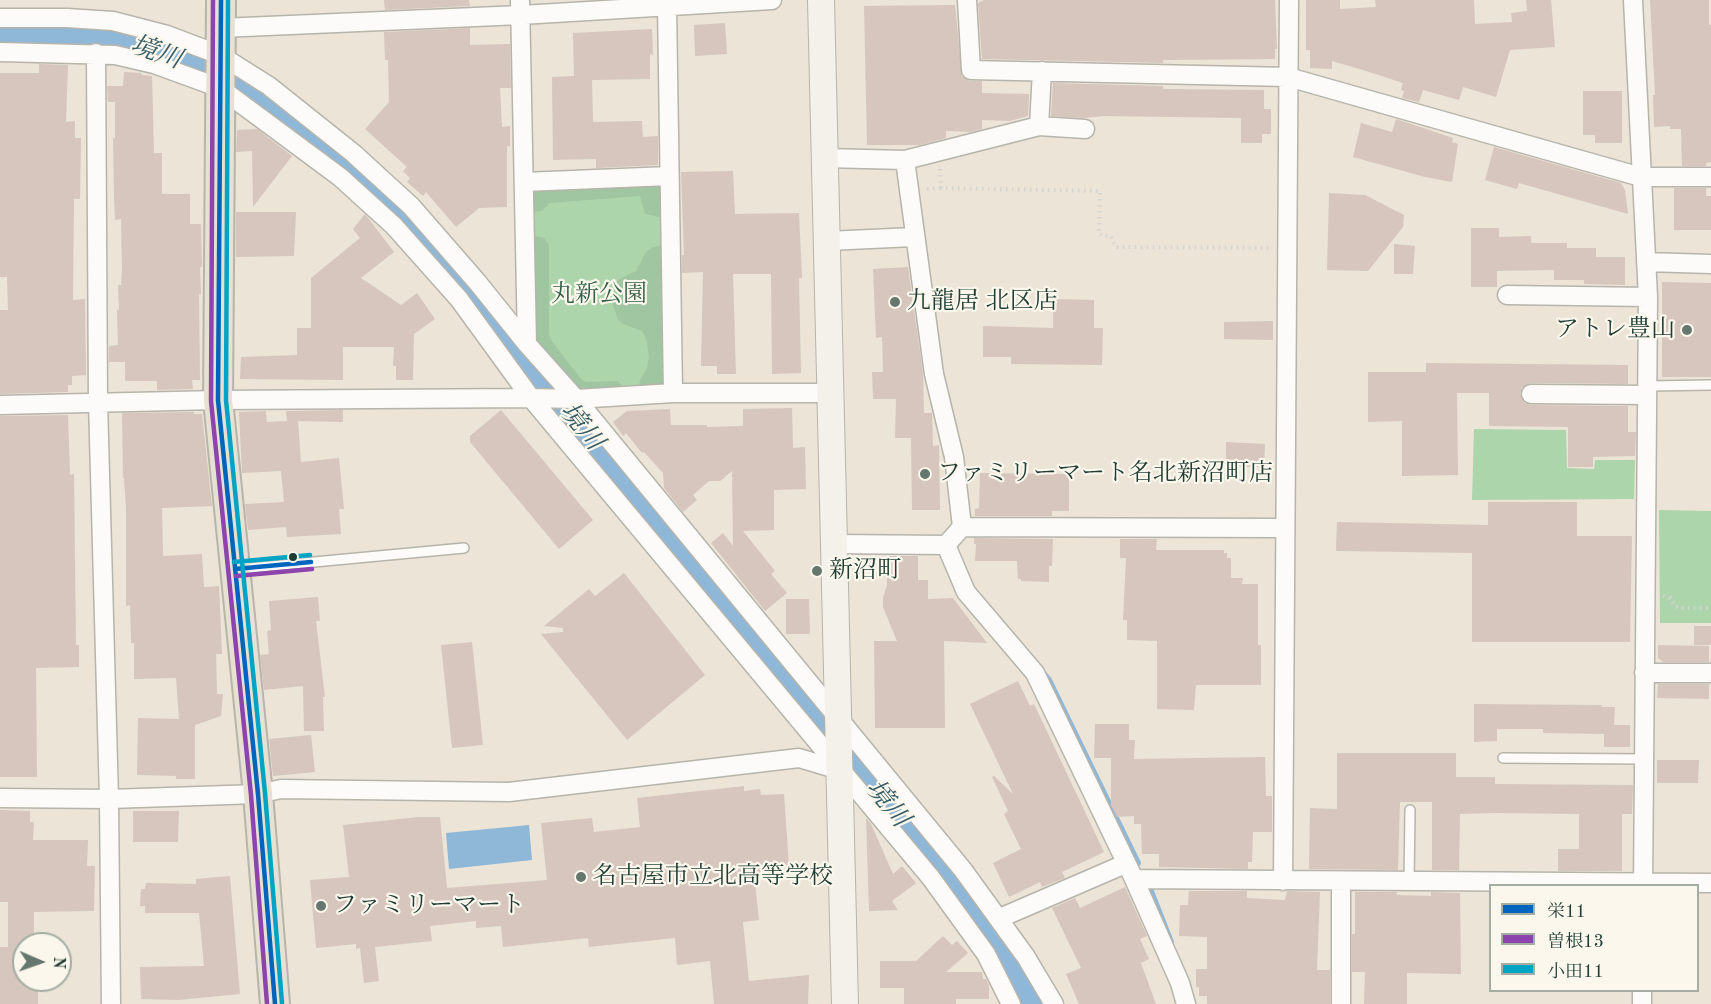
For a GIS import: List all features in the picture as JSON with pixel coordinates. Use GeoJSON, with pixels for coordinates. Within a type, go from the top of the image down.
{"type":"FeatureCollection","features":[{"type":"Feature","properties":{"kind":"main road"},"geometry":{"type":"LineString","coordinates":[[221,0],[218,400],[258,794],[275,1004]]}},
{"type":"Feature","properties":{"kind":"street"},"geometry":{"type":"LineString","coordinates":[[0,52],[96,53],[154,64],[220,64],[520,7],[667,6],[772,0]]}},
{"type":"Feature","properties":{"kind":"street"},"geometry":{"type":"LineString","coordinates":[[821,0],[845,1004]]}},
{"type":"Feature","properties":{"kind":"street"},"geometry":{"type":"LineString","coordinates":[[967,0],[971,70],[1288,77],[1641,177],[1711,177]]}},
{"type":"Feature","properties":{"kind":"street"},"geometry":{"type":"LineString","coordinates":[[1283,881],[1289,0]]}},
{"type":"Feature","properties":{"kind":"street"},"geometry":{"type":"LineString","coordinates":[[1634,0],[1648,297],[1642,884]]}},
{"type":"Feature","properties":{"kind":"street"},"geometry":{"type":"LineString","coordinates":[[667,6],[673,393]]}},
{"type":"Feature","properties":{"kind":"street"},"geometry":{"type":"LineString","coordinates":[[520,7],[527,344]]}},
{"type":"Feature","properties":{"kind":"street"},"geometry":{"type":"LineString","coordinates":[[0,18],[113,21],[167,35],[220,64],[269,86],[353,153],[411,206],[575,399],[839,747],[986,954],[1011,1004]]}},
{"type":"Feature","properties":{"kind":"street"},"geometry":{"type":"LineString","coordinates":[[96,53],[98,402],[109,799],[111,1004]]}},
{"type":"Feature","properties":{"kind":"street"},"geometry":{"type":"LineString","coordinates":[[220,64],[394,226],[459,299],[532,398],[839,747],[963,870],[1000,918],[1054,1004]]}},
{"type":"Feature","properties":{"kind":"street"},"geometry":{"type":"LineString","coordinates":[[1039,126],[1041,71]]}},
{"type":"Feature","properties":{"kind":"street"},"geometry":{"type":"LineString","coordinates":[[825,158],[905,160],[1039,126],[1085,129]]}},
{"type":"Feature","properties":{"kind":"street"},"geometry":{"type":"LineString","coordinates":[[835,544],[946,545],[962,527],[954,457],[934,374],[905,160]]}},
{"type":"Feature","properties":{"kind":"street"},"geometry":{"type":"LineString","coordinates":[[524,182],[669,176]]}},
{"type":"Feature","properties":{"kind":"street"},"geometry":{"type":"LineString","coordinates":[[827,241],[914,237]]}},
{"type":"Feature","properties":{"kind":"street"},"geometry":{"type":"LineString","coordinates":[[1646,262],[1711,264]]}},
{"type":"Feature","properties":{"kind":"street"},"geometry":{"type":"LineString","coordinates":[[1507,295],[1648,297]]}},
{"type":"Feature","properties":{"kind":"street"},"geometry":{"type":"LineString","coordinates":[[1531,394],[1647,391]]}},
{"type":"Feature","properties":{"kind":"street"},"geometry":{"type":"LineString","coordinates":[[0,405],[218,400],[575,399],[673,393],[831,393]]}},
{"type":"Feature","properties":{"kind":"street"},"geometry":{"type":"LineString","coordinates":[[962,527],[1284,528]]}},
{"type":"Feature","properties":{"kind":"street"},"geometry":{"type":"LineString","coordinates":[[946,545],[966,592],[1035,673],[1130,871],[1180,983],[1186,1004]]}},
{"type":"Feature","properties":{"kind":"street"},"geometry":{"type":"LineString","coordinates":[[1644,672],[1711,673]]}},
{"type":"Feature","properties":{"kind":"street"},"geometry":{"type":"LineString","coordinates":[[0,798],[109,799],[258,794],[281,789],[509,792],[799,758],[839,747]]}},
{"type":"Feature","properties":{"kind":"street"},"geometry":{"type":"LineString","coordinates":[[1000,918],[1130,871],[1283,881],[1711,883]]}},
{"type":"Feature","properties":{"kind":"street"},"geometry":{"type":"LineString","coordinates":[[1341,881],[1341,1004]]}},
{"type":"Feature","properties":{"kind":"lane"},"geometry":{"type":"LineString","coordinates":[[1647,391],[1711,385]]}},
{"type":"Feature","properties":{"kind":"lane"},"geometry":{"type":"LineString","coordinates":[[235,569],[464,548]]}},
{"type":"Feature","properties":{"kind":"lane"},"geometry":{"type":"LineString","coordinates":[[1503,758],[1644,759]]}},
{"type":"Feature","properties":{"kind":"lane"},"geometry":{"type":"LineString","coordinates":[[1409,882],[1410,810]]}},
{"type":"Feature","properties":{"kind":"path"},"geometry":{"type":"LineString","coordinates":[[938,151],[941,188],[1100,191],[1099,233],[1102,236],[1111,236],[1115,246],[1118,247],[1287,248]]}},
{"type":"Feature","properties":{"kind":"path"},"geometry":{"type":"LineString","coordinates":[[1646,594],[1670,598],[1679,608],[1711,608]]}},
{"type":"Feature","properties":{"kind":"green space","name":"丸新公園"},"geometry":{"type":"Polygon","coordinates":[[[668,178],[671,391],[577,397],[529,343],[526,183],[668,178]]]}},
{"type":"Feature","properties":{"kind":"green space"},"geometry":{"type":"Polygon","coordinates":[[[668,178],[665,216],[659,217],[645,214],[640,196],[550,203],[542,211],[533,212],[526,183],[668,178]]]}},
{"type":"Feature","properties":{"kind":"green space"},"geometry":{"type":"Polygon","coordinates":[[[529,237],[544,238],[549,245],[549,334],[551,340],[581,379],[586,382],[618,381],[624,388],[577,397],[529,343],[529,237]]]}},
{"type":"Feature","properties":{"kind":"green space"},"geometry":{"type":"Polygon","coordinates":[[[663,245],[671,391],[639,387],[649,357],[646,338],[642,331],[618,320],[611,299],[611,289],[618,280],[636,271],[646,252],[651,248],[663,245]]]}},
{"type":"Feature","properties":{"kind":"green space"},"geometry":{"type":"Polygon","coordinates":[[[1474,429],[1566,430],[1567,468],[1594,469],[1595,460],[1635,460],[1634,499],[1472,500],[1474,429]]]}},
{"type":"Feature","properties":{"kind":"green space"},"geometry":{"type":"Polygon","coordinates":[[[1659,510],[1711,511],[1711,623],[1660,623],[1659,510]]]}},
{"type":"Feature","properties":{"kind":"water"},"geometry":{"type":"Polygon","coordinates":[[[529,825],[532,860],[449,869],[446,833],[529,825]]]}},
{"type":"Feature","properties":{"kind":"building"},"geometry":{"type":"Polygon","coordinates":[[[384,0],[469,0],[470,6],[385,10],[384,0]]]}},
{"type":"Feature","properties":{"kind":"building"},"geometry":{"type":"Polygon","coordinates":[[[984,0],[1275,0],[1277,49],[1275,49],[1275,59],[1163,60],[1163,63],[982,59],[978,3],[984,0]]]}},
{"type":"Feature","properties":{"kind":"building"},"geometry":{"type":"Polygon","coordinates":[[[1306,0],[1340,0],[1340,9],[1376,7],[1375,0],[1474,0],[1475,24],[1512,22],[1511,13],[1527,11],[1526,0],[1551,0],[1555,47],[1510,50],[1496,97],[1463,87],[1459,100],[1423,90],[1419,102],[1402,98],[1403,83],[1366,71],[1332,61],[1332,69],[1310,68],[1310,50],[1306,50],[1306,0]]]}},
{"type":"Feature","properties":{"kind":"building"},"geometry":{"type":"Polygon","coordinates":[[[1650,0],[1709,0],[1711,162],[1706,163],[1706,166],[1682,166],[1681,129],[1670,129],[1670,126],[1654,127],[1653,95],[1655,95],[1650,0]]]}},
{"type":"Feature","properties":{"kind":"building"},"geometry":{"type":"Polygon","coordinates":[[[955,5],[962,76],[970,81],[982,81],[982,93],[1029,94],[1028,116],[1010,121],[982,120],[982,129],[971,132],[946,131],[946,138],[920,145],[867,145],[864,6],[955,5]]]}},
{"type":"Feature","properties":{"kind":"building"},"geometry":{"type":"Polygon","coordinates":[[[725,23],[727,54],[695,56],[694,25],[725,23]]]}},
{"type":"Feature","properties":{"kind":"building"},"geometry":{"type":"Polygon","coordinates":[[[470,28],[470,45],[510,44],[511,88],[500,88],[502,127],[510,126],[510,146],[507,146],[507,207],[479,208],[456,227],[426,192],[423,196],[407,182],[410,178],[403,171],[407,167],[365,129],[389,102],[388,60],[385,60],[384,32],[470,28]]]}},
{"type":"Feature","properties":{"kind":"building"},"geometry":{"type":"Polygon","coordinates":[[[652,29],[653,55],[650,54],[650,79],[592,80],[593,122],[642,121],[643,137],[658,136],[658,165],[596,168],[596,159],[553,160],[552,77],[574,76],[573,33],[652,29]]]}},
{"type":"Feature","properties":{"kind":"building"},"geometry":{"type":"Polygon","coordinates":[[[39,64],[68,65],[66,122],[75,121],[75,138],[81,138],[80,199],[74,199],[73,300],[85,299],[86,375],[72,376],[72,385],[68,385],[68,392],[0,394],[0,310],[8,310],[7,277],[0,277],[0,73],[39,73],[39,64]]]}},
{"type":"Feature","properties":{"kind":"building"},"geometry":{"type":"Polygon","coordinates":[[[124,72],[152,76],[154,153],[162,153],[162,194],[190,194],[190,224],[201,224],[200,380],[192,380],[193,389],[157,390],[157,381],[125,381],[125,362],[109,362],[109,346],[118,345],[118,285],[121,285],[122,270],[121,219],[115,220],[113,138],[115,138],[115,102],[108,102],[107,86],[123,86],[124,72]]]}},
{"type":"Feature","properties":{"kind":"building"},"geometry":{"type":"Polygon","coordinates":[[[1053,83],[1163,86],[1163,89],[1264,90],[1264,109],[1271,109],[1271,134],[1262,134],[1262,143],[1241,143],[1241,118],[1051,116],[1053,83]]]}},
{"type":"Feature","properties":{"kind":"building"},"geometry":{"type":"Polygon","coordinates":[[[1583,91],[1622,91],[1622,143],[1595,143],[1595,135],[1583,135],[1583,91]]]}},
{"type":"Feature","properties":{"kind":"building"},"geometry":{"type":"Polygon","coordinates":[[[1396,119],[1453,138],[1452,142],[1458,144],[1452,182],[1353,157],[1361,123],[1392,132],[1396,119]]]}},
{"type":"Feature","properties":{"kind":"building"},"geometry":{"type":"Polygon","coordinates":[[[257,129],[292,156],[253,207],[252,151],[236,152],[237,130],[257,129]]]}},
{"type":"Feature","properties":{"kind":"building"},"geometry":{"type":"Polygon","coordinates":[[[1494,147],[1621,183],[1625,190],[1628,214],[1519,183],[1517,189],[1485,180],[1494,147]]]}},
{"type":"Feature","properties":{"kind":"building"},"geometry":{"type":"Polygon","coordinates":[[[733,171],[735,214],[799,213],[802,278],[799,278],[801,373],[772,374],[771,274],[733,274],[736,374],[717,374],[717,366],[701,366],[703,272],[682,273],[682,255],[684,255],[681,172],[733,171]]]}},
{"type":"Feature","properties":{"kind":"building"},"geometry":{"type":"Polygon","coordinates":[[[1674,188],[1706,188],[1706,196],[1711,196],[1711,230],[1674,230],[1674,188]]]}},
{"type":"Feature","properties":{"kind":"building"},"geometry":{"type":"Polygon","coordinates":[[[1329,193],[1365,195],[1404,215],[1403,227],[1368,271],[1327,270],[1329,193]]]}},
{"type":"Feature","properties":{"kind":"building"},"geometry":{"type":"Polygon","coordinates":[[[236,212],[296,212],[294,256],[236,257],[236,212]]]}},
{"type":"Feature","properties":{"kind":"building"},"geometry":{"type":"Polygon","coordinates":[[[365,214],[394,252],[361,278],[401,305],[417,293],[435,319],[414,334],[413,380],[396,380],[396,366],[393,366],[394,347],[343,347],[343,380],[240,379],[241,357],[297,355],[297,328],[311,328],[311,278],[360,238],[353,229],[365,214]]]}},
{"type":"Feature","properties":{"kind":"building"},"geometry":{"type":"Polygon","coordinates":[[[1471,228],[1499,228],[1499,237],[1531,236],[1531,243],[1567,243],[1567,248],[1596,248],[1596,257],[1625,257],[1625,285],[1584,284],[1584,280],[1554,280],[1554,270],[1497,271],[1497,287],[1471,287],[1471,228]]]}},
{"type":"Feature","properties":{"kind":"building"},"geometry":{"type":"Polygon","coordinates":[[[1394,244],[1415,246],[1413,274],[1394,274],[1394,244]]]}},
{"type":"Feature","properties":{"kind":"building"},"geometry":{"type":"Polygon","coordinates":[[[908,267],[923,373],[924,413],[932,413],[933,446],[939,445],[940,510],[912,510],[911,438],[895,438],[896,399],[873,399],[872,372],[883,372],[882,337],[876,338],[873,269],[908,267]]]}},
{"type":"Feature","properties":{"kind":"building","name":"アトレ豊山"},"geometry":{"type":"Polygon","coordinates":[[[1662,282],[1711,283],[1711,377],[1662,377],[1662,282]]]}},
{"type":"Feature","properties":{"kind":"building"},"geometry":{"type":"Polygon","coordinates":[[[1053,299],[1094,300],[1094,328],[1103,328],[1102,365],[1011,364],[1011,357],[983,357],[983,326],[1053,328],[1053,299]]]}},
{"type":"Feature","properties":{"kind":"building"},"geometry":{"type":"Polygon","coordinates":[[[1273,321],[1273,340],[1224,339],[1224,322],[1273,321]]]}},
{"type":"Feature","properties":{"kind":"building"},"geometry":{"type":"Polygon","coordinates":[[[1426,363],[1628,365],[1628,384],[1531,383],[1522,388],[1520,394],[1525,403],[1531,405],[1628,406],[1628,432],[1636,432],[1635,456],[1593,457],[1593,467],[1568,467],[1568,427],[1489,426],[1489,393],[1457,393],[1458,475],[1402,476],[1402,421],[1368,422],[1368,372],[1426,372],[1426,363]]]}},
{"type":"Feature","properties":{"kind":"building"},"geometry":{"type":"Polygon","coordinates":[[[792,408],[793,448],[805,447],[806,489],[774,490],[774,530],[743,531],[775,571],[771,574],[787,593],[765,611],[711,543],[723,533],[733,546],[732,471],[720,481],[709,481],[693,495],[697,500],[683,512],[664,488],[663,473],[644,452],[642,453],[626,433],[623,436],[613,422],[627,411],[670,409],[671,425],[743,426],[743,409],[792,408]]]}},
{"type":"Feature","properties":{"kind":"building"},"geometry":{"type":"Polygon","coordinates":[[[343,410],[343,422],[298,421],[301,462],[339,458],[344,509],[339,509],[341,534],[287,537],[286,527],[248,530],[245,504],[284,502],[281,471],[242,473],[239,412],[266,411],[267,422],[287,421],[286,411],[343,410]]]}},
{"type":"Feature","properties":{"kind":"building"},"geometry":{"type":"Polygon","coordinates":[[[501,410],[593,520],[559,549],[470,442],[470,436],[501,410]]]}},
{"type":"Feature","properties":{"kind":"building"},"geometry":{"type":"Polygon","coordinates":[[[194,412],[194,414],[202,414],[212,506],[162,508],[163,556],[202,554],[204,587],[219,586],[222,654],[216,654],[217,694],[223,694],[221,716],[195,725],[195,779],[137,775],[138,718],[179,719],[176,678],[134,679],[134,643],[131,643],[130,605],[126,606],[126,507],[122,413],[194,412]]]}},
{"type":"Feature","properties":{"kind":"building"},"geometry":{"type":"Polygon","coordinates":[[[68,415],[70,475],[74,474],[76,645],[79,645],[79,667],[36,668],[37,777],[0,777],[0,416],[68,415]]]}},
{"type":"Feature","properties":{"kind":"building"},"geometry":{"type":"Polygon","coordinates":[[[1226,442],[1265,444],[1264,467],[1226,467],[1226,442]]]}},
{"type":"Feature","properties":{"kind":"building"},"geometry":{"type":"Polygon","coordinates":[[[980,473],[1069,474],[1069,511],[1052,511],[1052,516],[975,516],[975,509],[979,508],[980,473]]]}},
{"type":"Feature","properties":{"kind":"building"},"geometry":{"type":"Polygon","coordinates":[[[1488,502],[1577,502],[1577,536],[1632,536],[1630,642],[1472,642],[1472,553],[1336,551],[1337,522],[1488,525],[1488,502]]]}},
{"type":"Feature","properties":{"kind":"building"},"geometry":{"type":"Polygon","coordinates":[[[974,538],[1053,539],[1049,582],[1021,581],[1018,579],[1017,561],[975,561],[974,538]]]}},
{"type":"Feature","properties":{"kind":"building"},"geometry":{"type":"Polygon","coordinates":[[[1120,539],[1157,539],[1156,550],[1224,550],[1227,558],[1231,558],[1231,578],[1243,578],[1242,584],[1258,584],[1258,645],[1261,645],[1261,685],[1196,685],[1194,710],[1157,709],[1157,641],[1127,640],[1127,620],[1123,620],[1126,558],[1120,558],[1120,539]]]}},
{"type":"Feature","properties":{"kind":"building"},"geometry":{"type":"Polygon","coordinates":[[[887,556],[918,556],[918,580],[928,580],[928,599],[953,598],[987,643],[944,641],[945,728],[875,728],[874,641],[897,641],[883,607],[887,585],[887,556]]]}},
{"type":"Feature","properties":{"kind":"building"},"geometry":{"type":"Polygon","coordinates":[[[624,573],[705,675],[627,740],[541,634],[563,632],[563,628],[544,626],[589,589],[595,596],[624,573]]]}},
{"type":"Feature","properties":{"kind":"building"},"geometry":{"type":"Polygon","coordinates":[[[318,597],[320,621],[316,621],[325,697],[323,697],[324,731],[304,731],[303,686],[264,690],[260,655],[269,654],[267,631],[271,630],[269,601],[318,597]]]}},
{"type":"Feature","properties":{"kind":"building"},"geometry":{"type":"Polygon","coordinates":[[[786,599],[809,599],[810,634],[786,634],[786,599]]]}},
{"type":"Feature","properties":{"kind":"building"},"geometry":{"type":"Polygon","coordinates":[[[1694,626],[1711,626],[1711,645],[1694,645],[1694,626]]]}},
{"type":"Feature","properties":{"kind":"building"},"geometry":{"type":"Polygon","coordinates":[[[472,642],[483,745],[452,748],[441,645],[472,642]]]}},
{"type":"Feature","properties":{"kind":"building"},"geometry":{"type":"Polygon","coordinates":[[[1658,645],[1709,646],[1709,662],[1663,662],[1658,658],[1658,645]]]}},
{"type":"Feature","properties":{"kind":"building"},"geometry":{"type":"Polygon","coordinates":[[[1018,681],[1030,706],[1034,704],[1104,852],[1062,872],[1065,878],[1042,887],[1040,882],[1009,897],[993,863],[1021,849],[1004,814],[1008,811],[992,777],[994,776],[1013,794],[970,704],[1018,681]]]}},
{"type":"Feature","properties":{"kind":"building"},"geometry":{"type":"Polygon","coordinates":[[[1658,684],[1709,684],[1709,699],[1657,698],[1658,684]]]}},
{"type":"Feature","properties":{"kind":"building"},"geometry":{"type":"Polygon","coordinates":[[[1474,704],[1615,707],[1614,725],[1630,725],[1630,747],[1604,747],[1604,734],[1543,733],[1543,729],[1497,729],[1497,741],[1474,742],[1474,704]]]}},
{"type":"Feature","properties":{"kind":"building"},"geometry":{"type":"Polygon","coordinates":[[[1095,724],[1129,724],[1129,740],[1135,740],[1134,759],[1265,757],[1266,796],[1272,796],[1272,832],[1253,832],[1252,862],[1248,862],[1248,869],[1159,867],[1159,854],[1142,854],[1141,824],[1134,824],[1134,816],[1117,817],[1111,805],[1111,758],[1094,758],[1095,724]]]}},
{"type":"Feature","properties":{"kind":"building"},"geometry":{"type":"Polygon","coordinates":[[[311,735],[315,772],[273,776],[269,739],[311,735]]]}},
{"type":"Feature","properties":{"kind":"building"},"geometry":{"type":"Polygon","coordinates":[[[1337,753],[1456,753],[1456,777],[1495,777],[1495,784],[1633,785],[1632,814],[1622,814],[1622,871],[1558,871],[1558,849],[1579,849],[1579,814],[1495,813],[1460,814],[1459,870],[1432,870],[1432,802],[1400,802],[1398,870],[1309,869],[1310,808],[1337,809],[1337,753]]]}},
{"type":"Feature","properties":{"kind":"building"},"geometry":{"type":"Polygon","coordinates":[[[1657,760],[1699,760],[1698,783],[1657,783],[1657,760]]]}},
{"type":"Feature","properties":{"kind":"building"},"geometry":{"type":"Polygon","coordinates":[[[744,786],[744,791],[760,789],[761,795],[784,794],[789,866],[767,868],[768,872],[754,874],[759,920],[743,922],[749,981],[809,975],[808,1004],[714,1004],[710,961],[677,965],[675,938],[589,947],[588,938],[503,947],[501,926],[476,928],[476,921],[430,926],[432,941],[375,947],[379,981],[364,983],[360,948],[356,949],[356,944],[316,948],[310,880],[349,877],[343,825],[440,817],[447,888],[547,880],[541,823],[592,818],[594,832],[640,827],[637,798],[744,786]]]}},
{"type":"Feature","properties":{"kind":"building"},"geometry":{"type":"Polygon","coordinates":[[[0,810],[30,811],[30,822],[34,822],[33,840],[88,840],[87,866],[95,866],[94,911],[34,912],[34,932],[12,932],[12,992],[38,992],[38,1004],[0,1004],[0,947],[8,947],[8,902],[0,902],[0,810]]]}},
{"type":"Feature","properties":{"kind":"building"},"geometry":{"type":"Polygon","coordinates":[[[133,811],[179,811],[178,842],[133,842],[133,811]]]}},
{"type":"Feature","properties":{"kind":"building"},"geometry":{"type":"Polygon","coordinates":[[[866,818],[871,824],[893,874],[902,866],[916,883],[892,901],[898,910],[869,911],[866,818]]]}},
{"type":"Feature","properties":{"kind":"building"},"geometry":{"type":"Polygon","coordinates":[[[230,876],[240,994],[178,1000],[141,999],[140,967],[204,966],[199,913],[145,913],[145,906],[140,906],[141,889],[145,889],[146,883],[196,884],[196,879],[230,876]]]}},
{"type":"Feature","properties":{"kind":"building"},"geometry":{"type":"Polygon","coordinates":[[[1125,887],[1147,936],[1140,939],[1149,959],[1141,963],[1156,1004],[1079,1004],[1066,974],[1081,968],[1052,908],[1075,898],[1080,908],[1125,887]]]}},
{"type":"Feature","properties":{"kind":"building"},"geometry":{"type":"Polygon","coordinates":[[[1189,891],[1247,891],[1247,898],[1285,900],[1287,891],[1320,892],[1317,970],[1330,970],[1330,1004],[1207,1004],[1207,996],[1199,996],[1199,987],[1196,987],[1196,969],[1207,969],[1207,937],[1179,936],[1180,905],[1188,905],[1189,891]]]}},
{"type":"Feature","properties":{"kind":"building"},"geometry":{"type":"Polygon","coordinates":[[[1355,892],[1397,892],[1397,895],[1431,896],[1431,892],[1460,893],[1461,974],[1407,973],[1407,1004],[1364,1004],[1365,972],[1352,972],[1355,892]]]}},
{"type":"Feature","properties":{"kind":"building"},"geometry":{"type":"Polygon","coordinates":[[[943,936],[952,945],[957,941],[968,953],[946,972],[982,972],[983,979],[986,979],[989,985],[989,999],[956,999],[956,1004],[904,1004],[904,988],[880,988],[880,961],[916,961],[943,936]]]}},
{"type":"Feature","properties":{"kind":"waterway","name":"境川"},"geometry":{"type":"LineString","coordinates":[[0,36],[105,37],[156,50],[243,86],[291,119],[375,186],[497,323],[949,882],[1016,970],[1034,1004]]}},
{"type":"Feature","properties":{"kind":"waterway"},"geometry":{"type":"LineString","coordinates":[[1043,673],[1049,680],[1138,863]]}},
{"type":"Feature","properties":{"kind":"waterway"},"geometry":{"type":"LineString","coordinates":[[1151,891],[1171,942]]}},
{"type":"Feature","properties":{"kind":"transit line","name":"曽根13"},"geometry":{"type":"LineString","coordinates":[[213,0],[211,401],[251,795],[267,1004]]}},
{"type":"Feature","properties":{"kind":"transit line","name":"栄11"},"geometry":{"type":"LineString","coordinates":[[221,0],[218,400],[258,794],[275,1004]]}},
{"type":"Feature","properties":{"kind":"transit line","name":"小田11"},"geometry":{"type":"LineString","coordinates":[[228,0],[226,400],[265,793],[282,1003]]}},
{"type":"Feature","properties":{"kind":"transit line","name":"小田11"},"geometry":{"type":"LineString","coordinates":[[234,562],[310,555]]}},
{"type":"Feature","properties":{"kind":"transit line","name":"栄11"},"geometry":{"type":"LineString","coordinates":[[235,569],[311,562]]}},
{"type":"Feature","properties":{"kind":"transit line","name":"曽根13"},"geometry":{"type":"LineString","coordinates":[[236,576],[312,569]]}},
{"type":"Feature","properties":{"kind":"place","name":"九龍居 北区店"},"geometry":{"type":"Point","coordinates":[895,302]}},
{"type":"Feature","properties":{"kind":"place","name":"アトレ豊山"},"geometry":{"type":"Point","coordinates":[1687,330]}},
{"type":"Feature","properties":{"kind":"place","name":"ファミリーマート名北新沼町店"},"geometry":{"type":"Point","coordinates":[925,474]}},
{"type":"Feature","properties":{"kind":"place","name":"新沼町"},"geometry":{"type":"Point","coordinates":[817,571]}},
{"type":"Feature","properties":{"kind":"place","name":"名古屋市立北高等学校"},"geometry":{"type":"Point","coordinates":[581,877]}},
{"type":"Feature","properties":{"kind":"place","name":"ファミリーマート"},"geometry":{"type":"Point","coordinates":[321,906]}}]}
